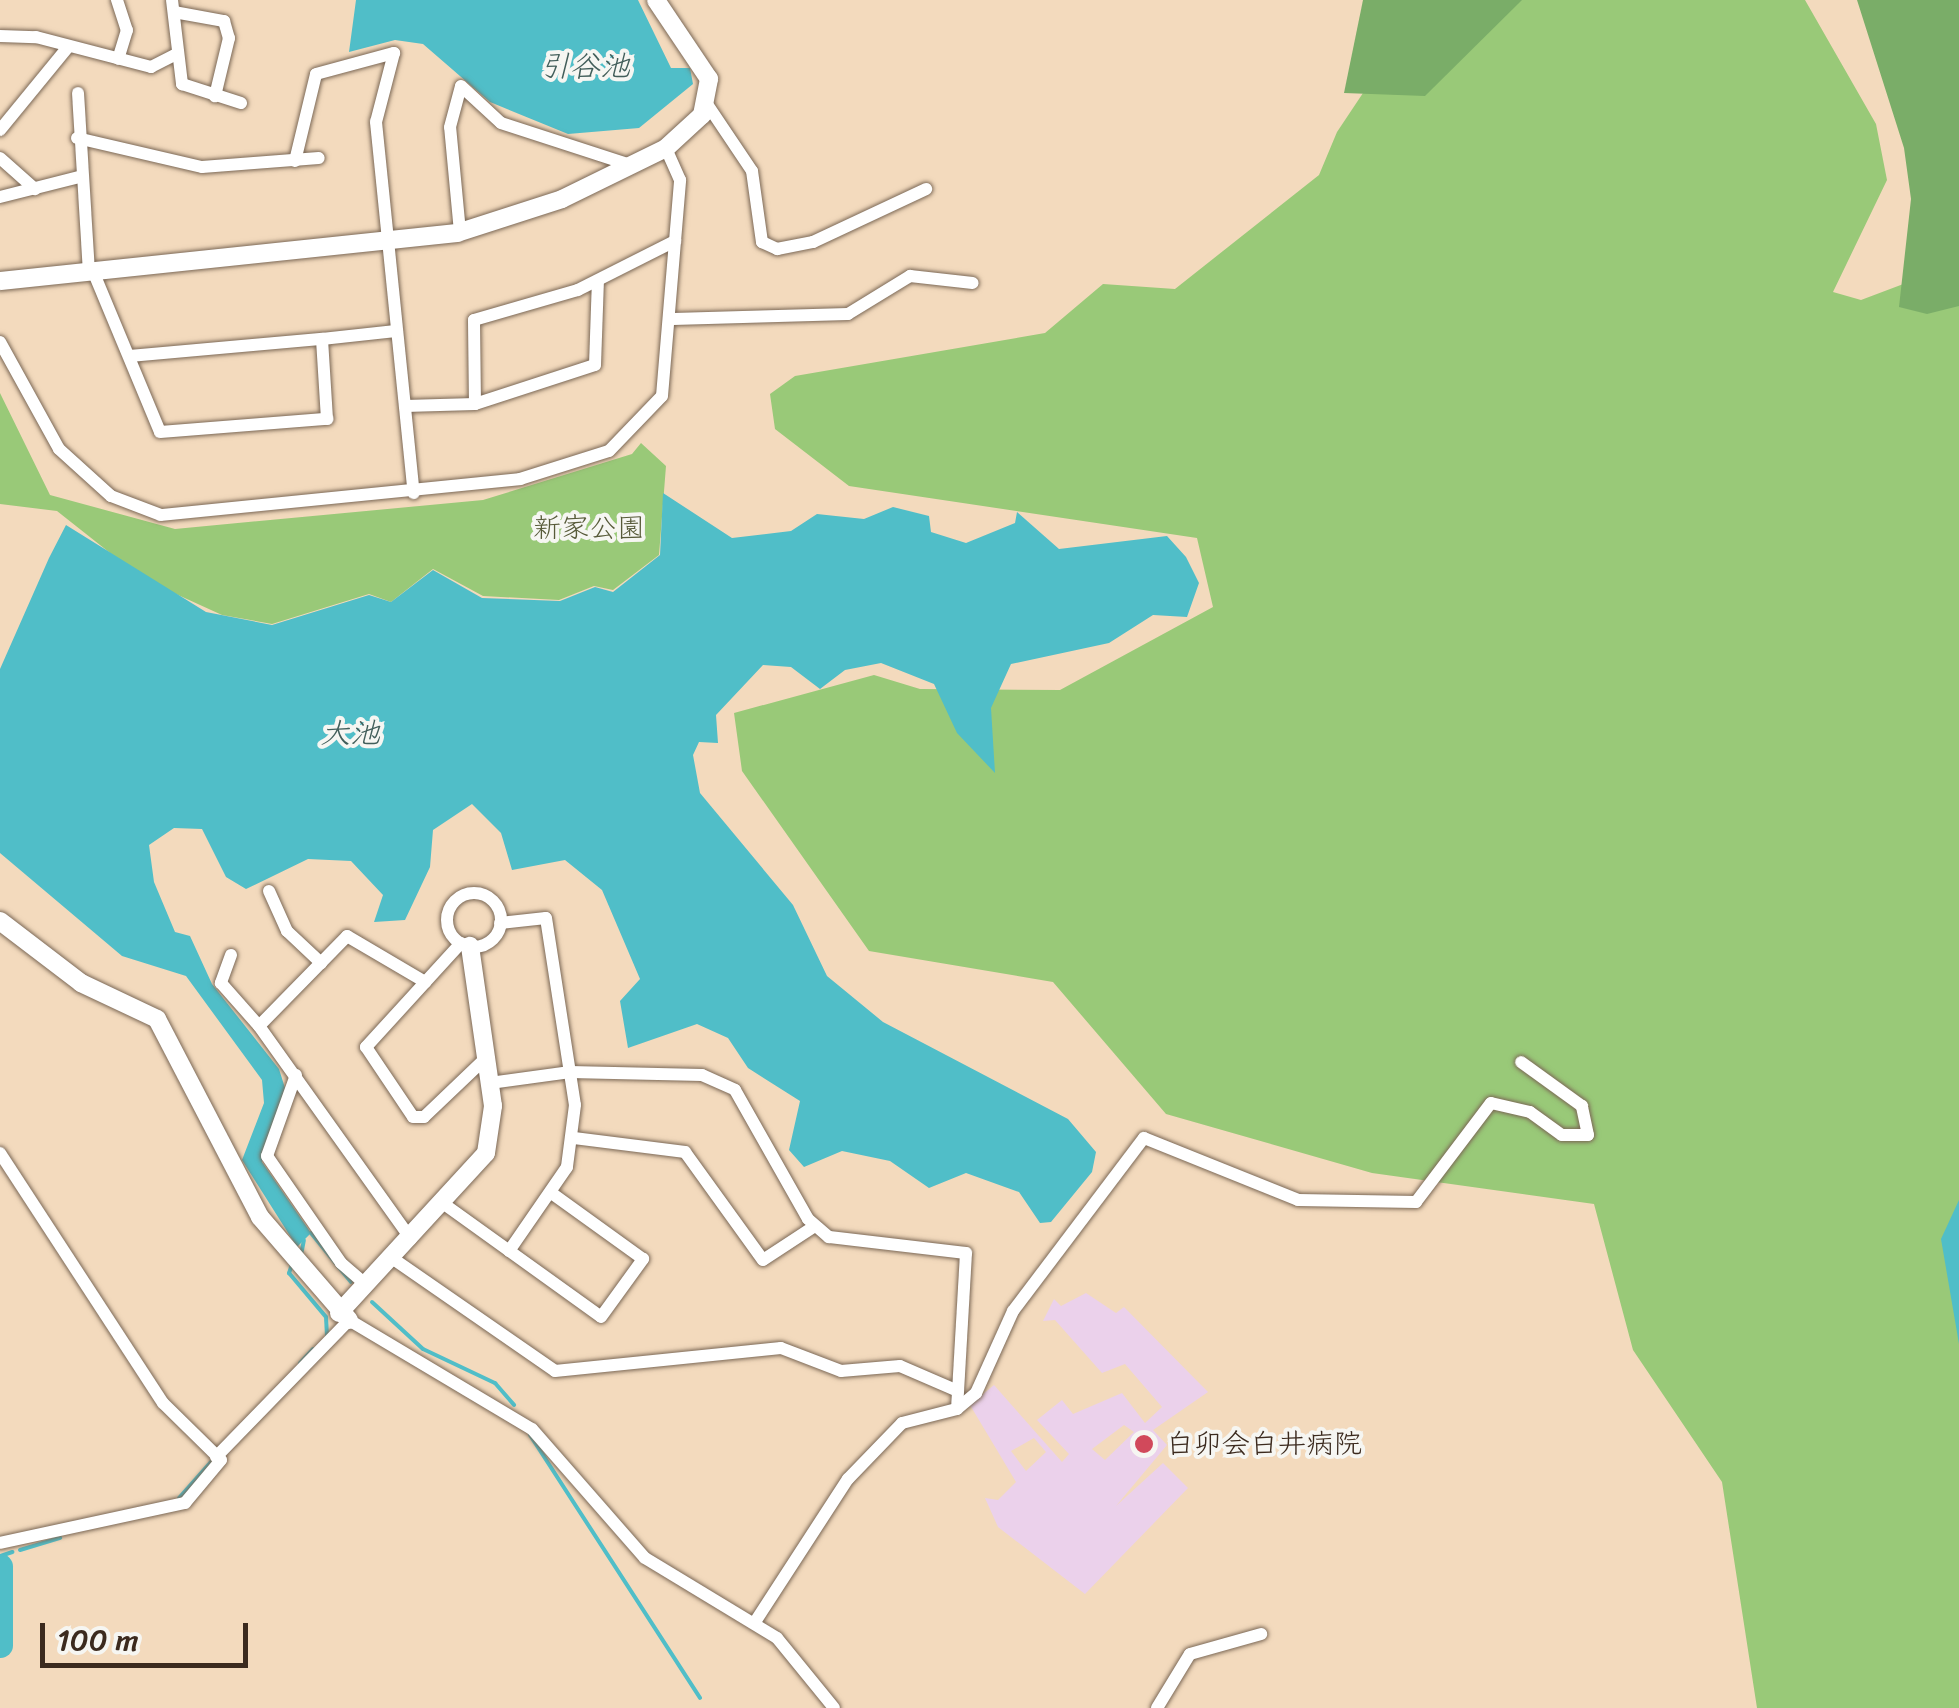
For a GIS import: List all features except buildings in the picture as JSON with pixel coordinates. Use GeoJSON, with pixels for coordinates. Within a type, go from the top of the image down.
{"type":"FeatureCollection","features":[{"type":"Feature","properties":{"kind":"street"},"geometry":{"type":"LineString","coordinates":[[118,0],[127,30],[118,59]]}},
{"type":"Feature","properties":{"kind":"street"},"geometry":{"type":"LineString","coordinates":[[662,2],[702,64],[708,104],[752,170],[762,242],[777,249],[813,242],[926,189]]}},
{"type":"Feature","properties":{"kind":"street"},"geometry":{"type":"LineString","coordinates":[[214,96],[230,38],[224,21],[173,6],[175,55],[182,84],[214,96],[241,103]]}},
{"type":"Feature","properties":{"kind":"street"},"geometry":{"type":"LineString","coordinates":[[0,35],[151,68],[175,55]]}},
{"type":"Feature","properties":{"kind":"street"},"geometry":{"type":"LineString","coordinates":[[0,130],[67,48]]}},
{"type":"Feature","properties":{"kind":"street"},"geometry":{"type":"LineString","coordinates":[[295,161],[316,74],[394,54],[376,122],[414,493]]}},
{"type":"Feature","properties":{"kind":"street"},"geometry":{"type":"LineString","coordinates":[[460,232],[450,127],[460,86],[501,124],[630,165]]}},
{"type":"Feature","properties":{"kind":"street"},"geometry":{"type":"LineString","coordinates":[[78,93],[79,177],[91,272],[160,432],[327,419],[322,339]]}},
{"type":"Feature","properties":{"kind":"street"},"geometry":{"type":"LineString","coordinates":[[0,281],[460,232],[532,212],[666,148],[708,104]]}},
{"type":"Feature","properties":{"kind":"street"},"geometry":{"type":"LineString","coordinates":[[77,138],[202,167],[319,158]]}},
{"type":"Feature","properties":{"kind":"street"},"geometry":{"type":"LineString","coordinates":[[0,342],[59,449],[111,496],[161,515],[414,493],[520,479],[609,451],[662,396],[673,319],[680,180],[666,148]]}},
{"type":"Feature","properties":{"kind":"street"},"geometry":{"type":"LineString","coordinates":[[0,158],[35,190]]}},
{"type":"Feature","properties":{"kind":"street"},"geometry":{"type":"LineString","coordinates":[[0,197],[79,177]]}},
{"type":"Feature","properties":{"kind":"street"},"geometry":{"type":"LineString","coordinates":[[475,404],[474,320],[598,281],[675,241]]}},
{"type":"Feature","properties":{"kind":"street"},"geometry":{"type":"LineString","coordinates":[[673,319],[848,314],[910,276],[972,283]]}},
{"type":"Feature","properties":{"kind":"street"},"geometry":{"type":"LineString","coordinates":[[405,406],[475,404],[595,365],[598,281]]}},
{"type":"Feature","properties":{"kind":"street"},"geometry":{"type":"LineString","coordinates":[[130,356],[396,330]]}},
{"type":"Feature","properties":{"kind":"street"},"geometry":{"type":"LineString","coordinates":[[268,891],[287,931],[321,962]]}},
{"type":"Feature","properties":{"kind":"street"},"geometry":{"type":"LineString","coordinates":[[6,1542],[185,1503],[216,1457],[486,1153],[490,1084],[486,1058],[465,945],[447,918],[459,897],[490,898],[500,923]]}},
{"type":"Feature","properties":{"kind":"street"},"geometry":{"type":"LineString","coordinates":[[500,923],[546,918],[570,1072],[574,1138],[553,1194],[509,1251]]}},
{"type":"Feature","properties":{"kind":"street"},"geometry":{"type":"LineString","coordinates":[[0,921],[82,983],[157,1018],[230,1168],[292,1261],[344,1316],[496,1402],[558,1452],[645,1558],[755,1622],[828,1707]]}},
{"type":"Feature","properties":{"kind":"street"},"geometry":{"type":"LineString","coordinates":[[486,1058],[424,1117],[413,1117],[366,1047],[425,982],[465,945],[489,942],[500,923]]}},
{"type":"Feature","properties":{"kind":"street"},"geometry":{"type":"LineString","coordinates":[[259,1026],[346,936],[425,982]]}},
{"type":"Feature","properties":{"kind":"street"},"geometry":{"type":"LineString","coordinates":[[231,955],[221,982],[296,1075],[411,1239]]}},
{"type":"Feature","properties":{"kind":"street"},"geometry":{"type":"LineString","coordinates":[[755,1622],[848,1478],[902,1423],[956,1409],[989,1375],[1013,1311],[1048,1258],[1144,1138],[1298,1200],[1416,1202],[1491,1104],[1530,1112],[1562,1136],[1588,1136],[1582,1106],[1521,1062]]}},
{"type":"Feature","properties":{"kind":"street"},"geometry":{"type":"LineString","coordinates":[[490,1084],[570,1072],[702,1076],[734,1090],[815,1226],[849,1244],[966,1253],[956,1409]]}},
{"type":"Feature","properties":{"kind":"street"},"geometry":{"type":"LineString","coordinates":[[296,1075],[267,1156],[366,1285]]}},
{"type":"Feature","properties":{"kind":"street"},"geometry":{"type":"LineString","coordinates":[[574,1138],[685,1152],[763,1260],[815,1226]]}},
{"type":"Feature","properties":{"kind":"street"},"geometry":{"type":"LineString","coordinates":[[0,1152],[162,1403],[216,1457]]}},
{"type":"Feature","properties":{"kind":"street"},"geometry":{"type":"LineString","coordinates":[[444,1204],[601,1317],[643,1259],[553,1194]]}},
{"type":"Feature","properties":{"kind":"street"},"geometry":{"type":"LineString","coordinates":[[392,1258],[555,1370],[781,1348],[841,1371],[900,1366],[958,1391]]}},
{"type":"Feature","properties":{"kind":"street"},"geometry":{"type":"LineString","coordinates":[[1157,1708],[1190,1654],[1261,1634]]}},
{"type":"Feature","properties":{"kind":"shaded area","name":"白卯会白井病院"},"geometry":{"type":"Polygon","coordinates":[[[1086,1293],[1116,1313],[1124,1307],[1208,1392],[1153,1430],[1167,1445],[1116,1506],[1163,1463],[1188,1488],[1085,1594],[998,1527],[985,1498],[998,1500],[1016,1482],[970,1405],[994,1385],[1062,1462],[1069,1454],[1037,1420],[1062,1400],[1073,1414],[1122,1393],[1145,1423],[1162,1407],[1125,1364],[1102,1373],[1055,1320],[1043,1321],[1054,1299],[1061,1306],[1086,1293]],[[1124,1425],[1092,1449],[1105,1460],[1134,1432],[1124,1425]],[[1034,1438],[1011,1451],[1026,1471],[1046,1452],[1034,1438]]]}},
{"type":"Feature","properties":{"kind":"green space"},"geometry":{"type":"Polygon","coordinates":[[[1363,0],[1522,0],[1425,96],[1344,93],[1363,0]]]}},
{"type":"Feature","properties":{"kind":"green space"},"geometry":{"type":"Polygon","coordinates":[[[1425,0],[1805,0],[1876,124],[1887,180],[1833,292],[1861,300],[1959,263],[1959,1708],[1757,1708],[1722,1482],[1633,1350],[1594,1204],[1372,1173],[1166,1114],[1053,982],[869,951],[742,771],[734,713],[874,675],[920,689],[1060,690],[1213,607],[1197,538],[849,486],[775,429],[770,394],[795,376],[1045,333],[1103,284],[1175,289],[1319,175],[1337,132],[1425,0]]]}},
{"type":"Feature","properties":{"kind":"green space"},"geometry":{"type":"Polygon","coordinates":[[[1857,0],[1959,0],[1959,306],[1927,314],[1899,307],[1911,199],[1904,148],[1857,0]]]}},
{"type":"Feature","properties":{"kind":"green space","name":"新家公園"},"geometry":{"type":"Polygon","coordinates":[[[0,393],[50,495],[175,529],[483,500],[632,454],[641,443],[666,466],[659,555],[613,590],[594,586],[559,600],[483,596],[433,569],[391,602],[369,594],[272,624],[222,615],[143,579],[57,511],[0,504],[0,393]]]}},
{"type":"Feature","properties":{"kind":"water","name":"引谷池"},"geometry":{"type":"Polygon","coordinates":[[[356,0],[638,0],[671,68],[690,68],[693,84],[639,128],[568,134],[490,102],[423,44],[395,40],[349,52],[356,0]]]}},
{"type":"Feature","properties":{"kind":"water","name":"大池"},"geometry":{"type":"Polygon","coordinates":[[[663,493],[732,538],[791,531],[817,514],[864,519],[893,507],[929,516],[931,532],[966,543],[1015,523],[1017,512],[1059,549],[1167,536],[1186,557],[1199,583],[1187,617],[1153,615],[1109,643],[1011,664],[991,708],[995,773],[957,733],[934,684],[881,663],[845,670],[820,689],[791,667],[763,665],[716,715],[718,743],[699,742],[693,755],[700,793],[793,905],[827,976],[883,1022],[1068,1119],[1096,1152],[1092,1172],[1051,1222],[1040,1223],[1019,1192],[966,1173],[929,1188],[890,1161],[842,1151],[804,1167],[789,1150],[800,1101],[748,1068],[728,1038],[697,1024],[628,1048],[620,1001],[640,979],[602,890],[565,860],[512,870],[501,833],[472,804],[433,830],[430,867],[405,920],[374,922],[383,895],[351,861],[308,859],[246,889],[226,877],[202,829],[174,828],[149,845],[154,882],[175,932],[190,936],[212,984],[279,1069],[285,1088],[262,1162],[311,1233],[297,1247],[242,1160],[264,1103],[262,1080],[186,976],[122,956],[0,853],[0,669],[49,558],[66,525],[206,612],[272,625],[369,595],[391,602],[433,570],[482,598],[560,601],[595,587],[613,592],[660,555],[663,493]]]}},
{"type":"Feature","properties":{"kind":"water"},"geometry":{"type":"Polygon","coordinates":[[[1959,1200],[1959,1344],[1941,1239],[1959,1200]]]}},
{"type":"Feature","properties":{"kind":"waterway"},"geometry":{"type":"LineString","coordinates":[[311,1233],[351,1282]]}},
{"type":"Feature","properties":{"kind":"waterway"},"geometry":{"type":"LineString","coordinates":[[301,1255],[304,1240]]}},
{"type":"Feature","properties":{"kind":"waterway"},"geometry":{"type":"LineString","coordinates":[[293,1261],[289,1273],[326,1317],[327,1335]]}},
{"type":"Feature","properties":{"kind":"waterway"},"geometry":{"type":"LineString","coordinates":[[372,1302],[423,1349],[495,1383],[514,1405]]}},
{"type":"Feature","properties":{"kind":"waterway"},"geometry":{"type":"LineString","coordinates":[[300,1363],[313,1349]]}},
{"type":"Feature","properties":{"kind":"waterway"},"geometry":{"type":"LineString","coordinates":[[530,1435],[700,1698]]}},
{"type":"Feature","properties":{"kind":"waterway"},"geometry":{"type":"LineString","coordinates":[[179,1498],[211,1462]]}},
{"type":"Feature","properties":{"kind":"waterway"},"geometry":{"type":"LineString","coordinates":[[20,1550],[60,1538]]}},
{"type":"Feature","properties":{"kind":"waterway"},"geometry":{"type":"LineString","coordinates":[[0,1556],[12,1552]]}},
{"type":"Feature","properties":{"kind":"waterway"},"geometry":{"type":"LineString","coordinates":[[0,1566],[0,1645]]}},
{"type":"Feature","properties":{"kind":"place","name":"白卯会白井病院"},"geometry":{"type":"Point","coordinates":[1144,1444]}}]}
